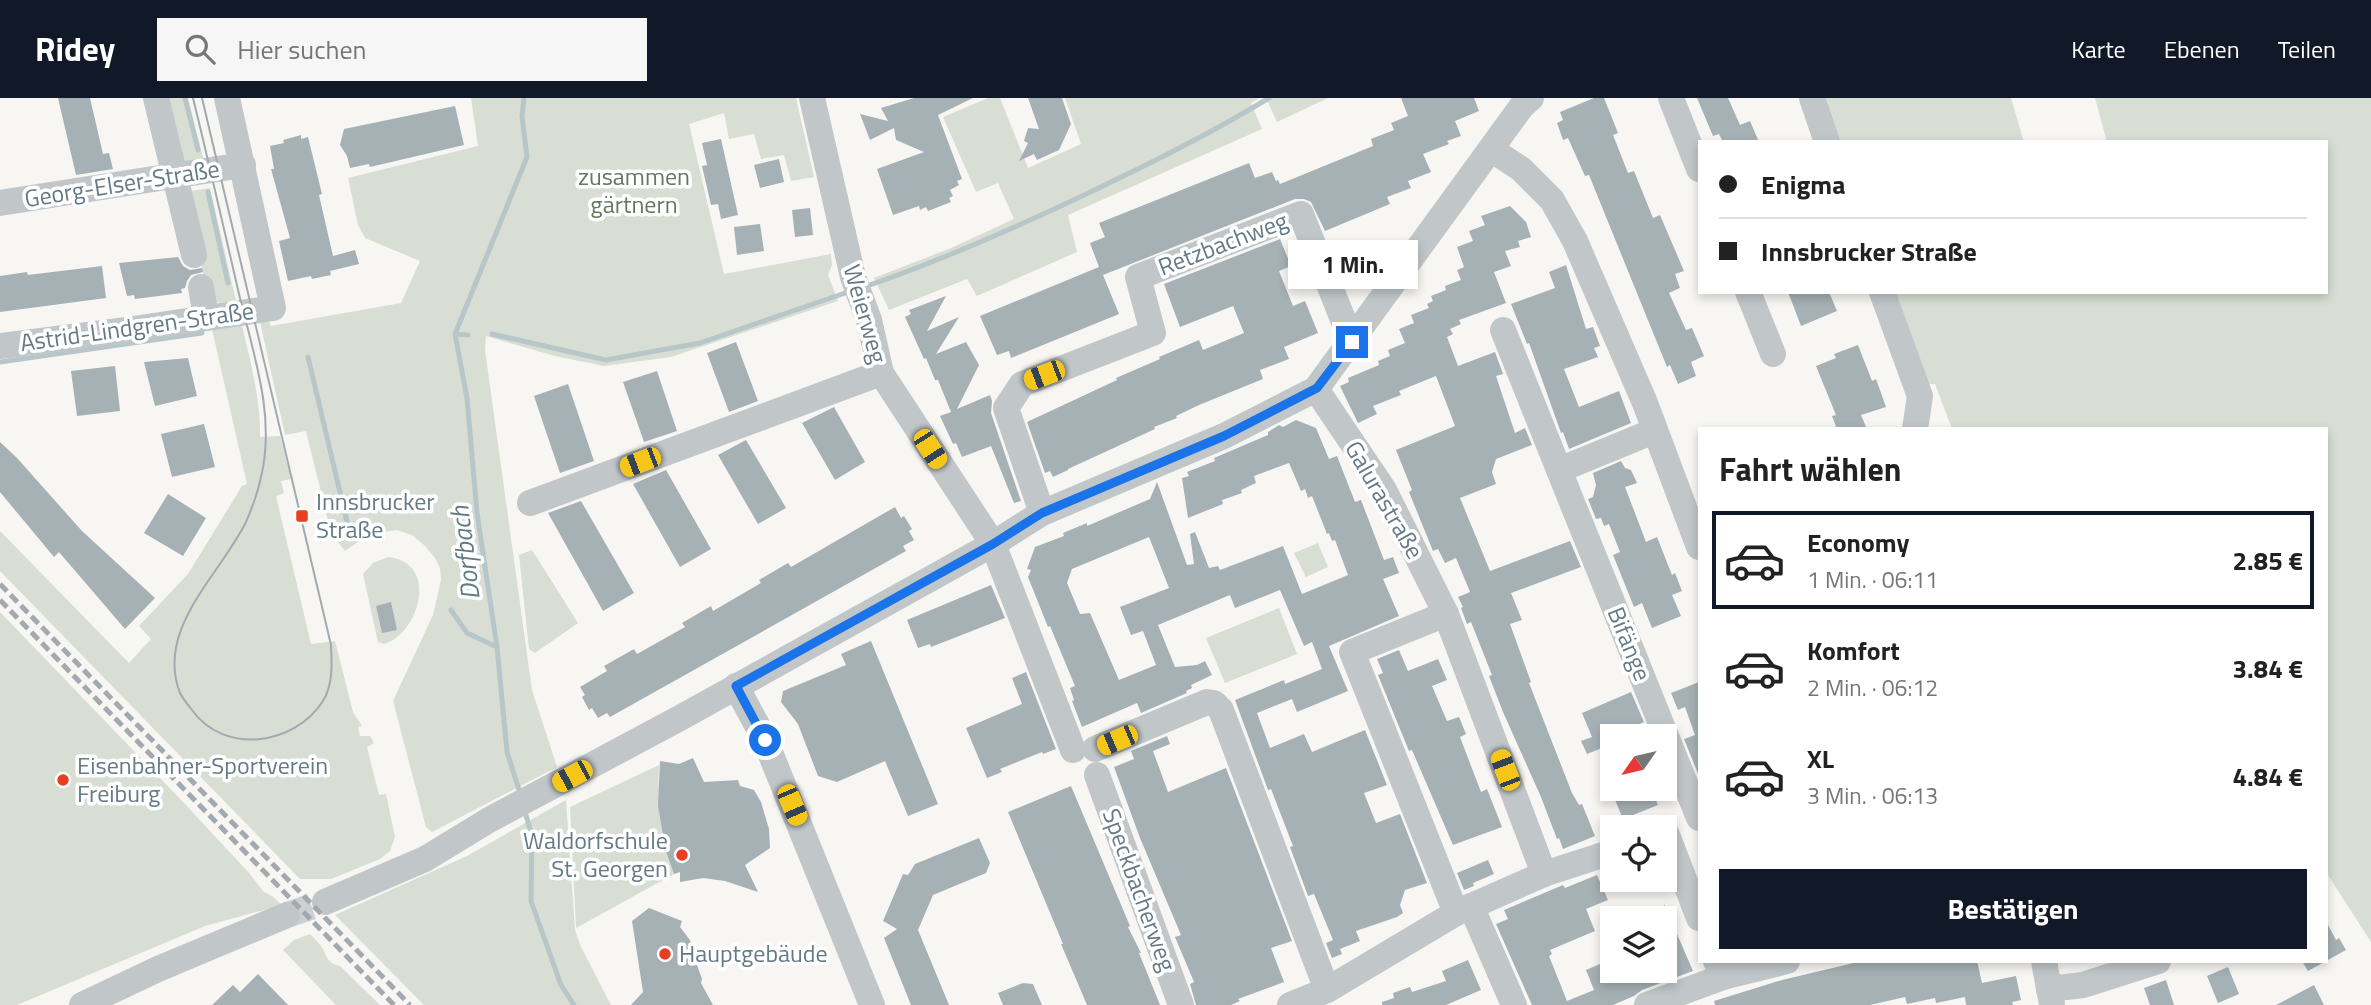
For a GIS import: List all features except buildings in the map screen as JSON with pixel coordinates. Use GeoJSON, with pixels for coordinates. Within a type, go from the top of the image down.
{"type":"FeatureCollection","features":[{"type":"Feature","properties":{"kind":"street"},"geometry":{"type":"LineString","coordinates":[[156,98],[194,255]]}},
{"type":"Feature","properties":{"kind":"street"},"geometry":{"type":"LineString","coordinates":[[227,98],[243,165]]}},
{"type":"Feature","properties":{"kind":"street","name":"Weierweg"},"geometry":{"type":"LineString","coordinates":[[812,98],[881,373],[993,544]]}},
{"type":"Feature","properties":{"kind":"street"},"geometry":{"type":"LineString","coordinates":[[325,902],[425,859],[489,820],[993,544],[1042,513],[1224,436],[1317,388],[1522,106],[1531,98]]}},
{"type":"Feature","properties":{"kind":"street"},"geometry":{"type":"LineString","coordinates":[[1671,98],[1698,166]]}},
{"type":"Feature","properties":{"kind":"street"},"geometry":{"type":"LineString","coordinates":[[1812,98],[1826,140]]}},
{"type":"Feature","properties":{"kind":"street"},"geometry":{"type":"LineString","coordinates":[[1492,150],[1521,169],[1552,200],[1575,241],[1645,403],[1698,544]]}},
{"type":"Feature","properties":{"kind":"street","name":"Georg-Elser-Straße"},"geometry":{"type":"LineString","coordinates":[[0,203],[243,165]]}},
{"type":"Feature","properties":{"kind":"street","name":"Astrid-Lindgren-Straße"},"geometry":{"type":"LineString","coordinates":[[0,345],[127,330],[273,308],[243,165]]}},
{"type":"Feature","properties":{"kind":"street","name":"Retzbachweg"},"geometry":{"type":"LineString","coordinates":[[1042,513],[1006,408],[1022,384],[1153,334],[1138,277],[1301,214],[1352,342]]}},
{"type":"Feature","properties":{"kind":"street"},"geometry":{"type":"LineString","coordinates":[[201,287],[206,318]]}},
{"type":"Feature","properties":{"kind":"street"},"geometry":{"type":"LineString","coordinates":[[1749,294],[1773,354]]}},
{"type":"Feature","properties":{"kind":"street"},"geometry":{"type":"LineString","coordinates":[[1883,294],[1920,396],[1915,427]]}},
{"type":"Feature","properties":{"kind":"street","name":"Bifänge"},"geometry":{"type":"LineString","coordinates":[[1503,330],[1698,816]]}},
{"type":"Feature","properties":{"kind":"street"},"geometry":{"type":"LineString","coordinates":[[530,503],[881,373]]}},
{"type":"Feature","properties":{"kind":"street","name":"Galurastraße"},"geometry":{"type":"LineString","coordinates":[[1317,388],[1384,490],[1446,614],[1544,874]]}},
{"type":"Feature","properties":{"kind":"street"},"geometry":{"type":"LineString","coordinates":[[1559,470],[1654,431]]}},
{"type":"Feature","properties":{"kind":"street","name":"Speckbacherweg"},"geometry":{"type":"LineString","coordinates":[[993,544],[1088,758],[1181,1005]]}},
{"type":"Feature","properties":{"kind":"street"},"geometry":{"type":"LineString","coordinates":[[1446,614],[1352,652],[1464,910],[1514,1005]]}},
{"type":"Feature","properties":{"kind":"street"},"geometry":{"type":"LineString","coordinates":[[736,686],[765,740],[872,1005]]}},
{"type":"Feature","properties":{"kind":"street"},"geometry":{"type":"LineString","coordinates":[[1088,758],[1207,702],[1214,703],[1220,710],[1327,990]]}},
{"type":"Feature","properties":{"kind":"street"},"geometry":{"type":"LineString","coordinates":[[1677,832],[1698,825]]}},
{"type":"Feature","properties":{"kind":"street"},"geometry":{"type":"LineString","coordinates":[[1290,1005],[1327,990],[1464,910],[1544,874],[1600,856]]}},
{"type":"Feature","properties":{"kind":"street"},"geometry":{"type":"LineString","coordinates":[[1677,863],[1698,915]]}},
{"type":"Feature","properties":{"kind":"street"},"geometry":{"type":"LineString","coordinates":[[82,1005],[158,969],[287,915]]}},
{"type":"Feature","properties":{"kind":"street"},"geometry":{"type":"LineString","coordinates":[[1647,1005],[1719,969],[1770,963]]}},
{"type":"Feature","properties":{"kind":"street"},"geometry":{"type":"LineString","coordinates":[[2044,963],[2050,997],[2152,963]]}},
{"type":"Feature","properties":{"kind":"green space"},"geometry":{"type":"Polygon","coordinates":[[[164,98],[188,98],[205,165],[180,168],[164,98]]]}},
{"type":"Feature","properties":{"kind":"green space","name":"zusammen gärtnern"},"geometry":{"type":"Polygon","coordinates":[[[471,98],[796,98],[814,177],[791,181],[784,155],[761,159],[754,134],[729,139],[724,113],[689,124],[724,274],[831,254],[832,265],[828,275],[838,301],[671,357],[604,366],[555,356],[486,336],[485,350],[532,690],[557,767],[432,832],[426,827],[393,701],[433,615],[441,580],[440,568],[424,545],[412,535],[397,530],[371,533],[345,551],[331,533],[306,431],[285,435],[260,322],[269,322],[271,326],[401,303],[420,261],[365,238],[358,225],[348,178],[478,146],[471,98]]]}},
{"type":"Feature","properties":{"kind":"green space"},"geometry":{"type":"Polygon","coordinates":[[[988,98],[1000,98],[1028,168],[1081,144],[1065,98],[1259,98],[1251,103],[1262,129],[1068,215],[1077,252],[977,296],[967,279],[889,310],[874,278],[951,248],[1014,219],[998,183],[976,192],[943,117],[988,98]]]}},
{"type":"Feature","properties":{"kind":"green space"},"geometry":{"type":"Polygon","coordinates":[[[1266,98],[1328,98],[1277,122],[1266,98]]]}},
{"type":"Feature","properties":{"kind":"green space"},"geometry":{"type":"Polygon","coordinates":[[[1823,98],[2011,98],[2023,140],[1837,140],[1823,98]]]}},
{"type":"Feature","properties":{"kind":"green space"},"geometry":{"type":"Polygon","coordinates":[[[2095,98],[2371,98],[2371,942],[2328,875],[2328,427],[1951,427],[1935,384],[1924,384],[1890,294],[2328,294],[2328,140],[2106,140],[2095,98]]]}},
{"type":"Feature","properties":{"kind":"green space"},"geometry":{"type":"Polygon","coordinates":[[[210,188],[236,301],[213,303],[206,286],[185,192],[210,188]]]}},
{"type":"Feature","properties":{"kind":"green space"},"geometry":{"type":"Polygon","coordinates":[[[242,325],[257,395],[260,437],[280,436],[291,479],[281,481],[284,493],[276,496],[311,644],[335,641],[353,712],[362,726],[358,727],[360,736],[370,736],[374,743],[367,747],[379,795],[386,794],[395,837],[390,851],[380,859],[331,879],[300,879],[0,571],[0,531],[129,663],[151,639],[139,626],[188,574],[242,486],[247,484],[212,329],[242,325]]]}},
{"type":"Feature","properties":{"kind":"green space"},"geometry":{"type":"Polygon","coordinates":[[[1318,543],[1328,567],[1306,577],[1294,553],[1318,543]]]}},
{"type":"Feature","properties":{"kind":"green space"},"geometry":{"type":"Polygon","coordinates":[[[532,550],[578,623],[535,653],[529,649],[519,555],[532,550]]]}},
{"type":"Feature","properties":{"kind":"green space"},"geometry":{"type":"Polygon","coordinates":[[[388,557],[404,562],[414,571],[419,584],[419,598],[415,613],[407,626],[397,637],[384,644],[378,642],[363,574],[373,563],[388,557]]]}},
{"type":"Feature","properties":{"kind":"green space"},"geometry":{"type":"Polygon","coordinates":[[[1279,608],[1297,654],[1225,683],[1206,638],[1279,608]]]}},
{"type":"Feature","properties":{"kind":"green space","name":"Eisenbahner-Sportverein Freiburg"},"geometry":{"type":"Polygon","coordinates":[[[0,612],[185,804],[263,891],[282,905],[205,926],[17,1005],[0,1005],[0,612]]]}},
{"type":"Feature","properties":{"kind":"green space"},"geometry":{"type":"Polygon","coordinates":[[[659,765],[661,820],[674,874],[576,928],[570,807],[659,765]]]}},
{"type":"Feature","properties":{"kind":"green space"},"geometry":{"type":"Polygon","coordinates":[[[566,800],[575,930],[611,1005],[424,1005],[335,915],[467,856],[566,800]]]}},
{"type":"Feature","properties":{"kind":"green space"},"geometry":{"type":"Polygon","coordinates":[[[310,934],[329,960],[340,966],[380,1005],[336,1005],[283,950],[294,940],[310,934]]]}},
{"type":"Feature","properties":{"kind":"waterway"},"geometry":{"type":"LineString","coordinates":[[185,98],[198,150]]}},
{"type":"Feature","properties":{"kind":"waterway","name":"Dorfbach"},"geometry":{"type":"LineString","coordinates":[[521,796],[507,752],[497,647],[477,513],[467,398],[455,334],[527,157],[522,116],[524,98]]}},
{"type":"Feature","properties":{"kind":"waterway"},"geometry":{"type":"LineString","coordinates":[[864,287],[946,256],[1054,209],[1176,150],[1269,98]]}},
{"type":"Feature","properties":{"kind":"waterway"},"geometry":{"type":"LineString","coordinates":[[208,192],[228,283]]}},
{"type":"Feature","properties":{"kind":"waterway"},"geometry":{"type":"LineString","coordinates":[[492,334],[606,360],[700,343],[851,291]]}},
{"type":"Feature","properties":{"kind":"waterway"},"geometry":{"type":"LineString","coordinates":[[0,362],[202,333]]}},
{"type":"Feature","properties":{"kind":"waterway"},"geometry":{"type":"LineString","coordinates":[[455,334],[468,335]]}},
{"type":"Feature","properties":{"kind":"waterway"},"geometry":{"type":"LineString","coordinates":[[308,357],[348,526]]}},
{"type":"Feature","properties":{"kind":"waterway"},"geometry":{"type":"LineString","coordinates":[[451,610],[467,633],[497,647]]}},
{"type":"Feature","properties":{"kind":"waterway","name":"Dorfbach"},"geometry":{"type":"LineString","coordinates":[[524,809],[532,835],[531,901],[561,985],[574,1005]]}},
{"type":"Feature","properties":{"kind":"tunnel"},"geometry":{"type":"LineString","coordinates":[[287,915],[325,902]]}},
{"type":"Feature","properties":{"kind":"tram line"},"geometry":{"type":"LineString","coordinates":[[193,98],[256,362],[266,431],[265,454],[257,494],[235,542],[194,603],[183,625],[176,647],[175,669],[181,695],[206,724],[222,734],[240,739],[259,739],[295,728],[323,701],[330,681],[331,645],[202,98]]}},
{"type":"Feature","properties":{"kind":"railway"},"geometry":{"type":"LineString","coordinates":[[0,584],[410,1005]]}},
{"type":"Feature","properties":{"kind":"railway"},"geometry":{"type":"LineString","coordinates":[[0,600],[394,1005]]}},
{"type":"Feature","properties":{"kind":"place","name":"Innsbrucker Straße"},"geometry":{"type":"Point","coordinates":[302,516]}},
{"type":"Feature","properties":{"kind":"place","name":"Eisenbahner-Sportverein Freiburg"},"geometry":{"type":"Point","coordinates":[63,780]}},
{"type":"Feature","properties":{"kind":"place","name":"Waldorfschule St. Georgen"},"geometry":{"type":"Point","coordinates":[682,855]}},
{"type":"Feature","properties":{"kind":"place","name":"Hauptgebäude"},"geometry":{"type":"Point","coordinates":[665,954]}},
{"type":"Feature","properties":{"kind":"route"},"geometry":{"type":"LineString","coordinates":[[765,740],[736,686],[993,544],[1042,513],[1224,436],[1317,388],[1352,342]]}}]}
